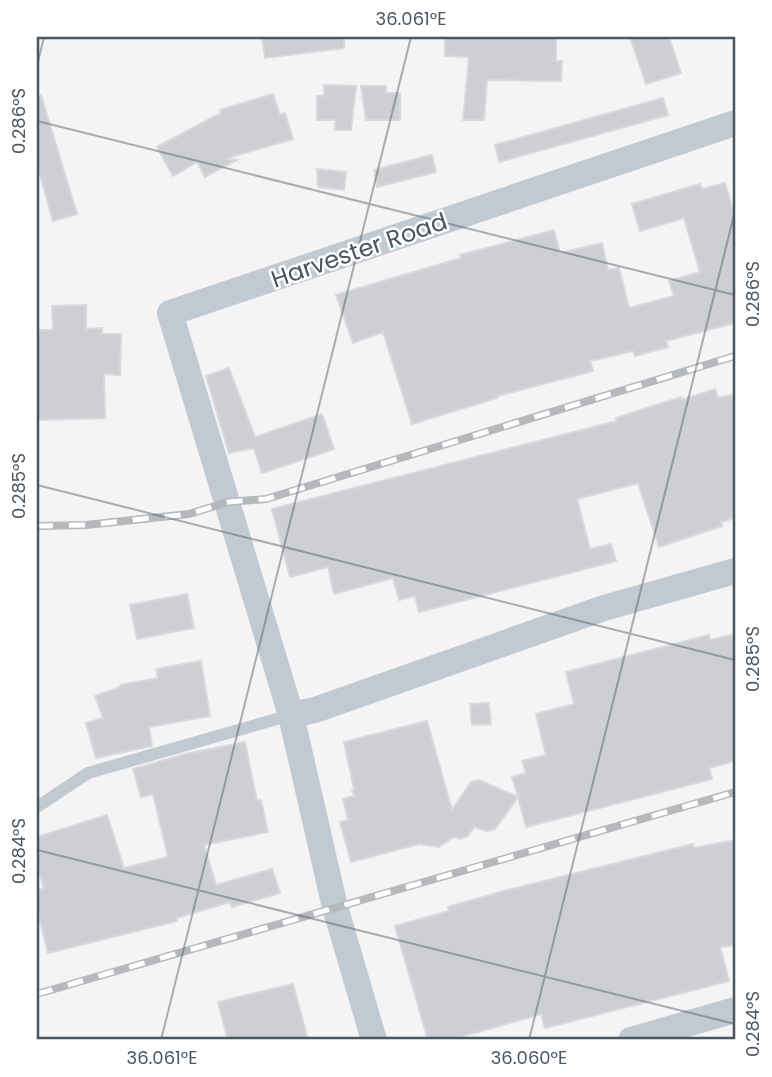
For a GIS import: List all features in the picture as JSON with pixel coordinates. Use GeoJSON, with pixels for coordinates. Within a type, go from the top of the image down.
{"type":"FeatureCollection","features":[{"type":"Feature","properties":{"kind":"street","name":"Harvester Road"},"geometry":{"type":"LineString","coordinates":[[291,715],[170,313],[735,123]]}},
{"type":"Feature","properties":{"kind":"street"},"geometry":{"type":"LineString","coordinates":[[374,1040],[335,907],[291,715],[604,608],[735,571]]}},
{"type":"Feature","properties":{"kind":"street"},"geometry":{"type":"LineString","coordinates":[[631,1040],[735,1010]]}},
{"type":"Feature","properties":{"kind":"lane"},"geometry":{"type":"LineString","coordinates":[[37,807],[88,773],[291,715]]}},
{"type":"Feature","properties":{"kind":"building"},"geometry":{"type":"Polygon","coordinates":[[[262,37],[344,37],[344,48],[265,58],[262,37]]]}},
{"type":"Feature","properties":{"kind":"building"},"geometry":{"type":"Polygon","coordinates":[[[445,37],[556,37],[556,61],[562,61],[561,81],[487,80],[484,120],[463,120],[469,57],[445,56],[445,37]]]}},
{"type":"Feature","properties":{"kind":"building"},"geometry":{"type":"Polygon","coordinates":[[[630,37],[669,37],[681,73],[646,84],[630,37]]]}},
{"type":"Feature","properties":{"kind":"building"},"geometry":{"type":"Polygon","coordinates":[[[324,85],[356,86],[351,130],[335,130],[335,120],[317,120],[317,96],[324,96],[324,85]]]}},
{"type":"Feature","properties":{"kind":"building"},"geometry":{"type":"Polygon","coordinates":[[[361,86],[386,86],[386,93],[400,93],[400,120],[366,120],[361,86]]]}},
{"type":"Feature","properties":{"kind":"building"},"geometry":{"type":"Polygon","coordinates":[[[273,94],[280,115],[285,113],[293,139],[224,159],[237,160],[205,177],[197,162],[173,176],[157,147],[221,113],[220,110],[273,94]]]}},
{"type":"Feature","properties":{"kind":"building"},"geometry":{"type":"Polygon","coordinates":[[[41,95],[77,214],[53,221],[40,175],[37,176],[37,96],[41,95]]]}},
{"type":"Feature","properties":{"kind":"building"},"geometry":{"type":"Polygon","coordinates":[[[663,98],[668,115],[499,162],[495,145],[663,98]]]}},
{"type":"Feature","properties":{"kind":"building"},"geometry":{"type":"Polygon","coordinates":[[[432,155],[436,172],[377,187],[374,170],[432,155]]]}},
{"type":"Feature","properties":{"kind":"building"},"geometry":{"type":"Polygon","coordinates":[[[317,169],[346,172],[344,190],[318,187],[317,169]]]}},
{"type":"Feature","properties":{"kind":"building"},"geometry":{"type":"Polygon","coordinates":[[[725,183],[735,218],[735,323],[666,341],[668,347],[635,356],[633,351],[590,361],[593,371],[497,396],[412,424],[383,332],[353,343],[336,295],[461,258],[460,255],[554,230],[560,253],[602,243],[608,270],[619,268],[629,308],[674,296],[669,281],[700,272],[684,218],[640,231],[632,204],[700,184],[702,189],[725,183]]]}},
{"type":"Feature","properties":{"kind":"building"},"geometry":{"type":"Polygon","coordinates":[[[86,305],[86,329],[102,328],[102,334],[121,334],[120,375],[104,374],[105,418],[37,420],[37,330],[53,330],[52,306],[86,305]]]}},
{"type":"Feature","properties":{"kind":"building"},"geometry":{"type":"Polygon","coordinates":[[[229,368],[255,437],[322,414],[334,449],[262,473],[254,448],[229,453],[206,376],[229,368]]]}},
{"type":"Feature","properties":{"kind":"building"},"geometry":{"type":"Polygon","coordinates":[[[715,389],[718,398],[735,394],[735,518],[721,522],[722,526],[659,547],[638,483],[577,499],[590,549],[611,544],[616,561],[419,612],[415,596],[399,600],[393,578],[334,594],[328,567],[290,577],[272,509],[617,421],[616,418],[715,389]]]}},
{"type":"Feature","properties":{"kind":"building"},"geometry":{"type":"Polygon","coordinates":[[[187,594],[194,628],[137,639],[130,605],[187,594]]]}},
{"type":"Feature","properties":{"kind":"building"},"geometry":{"type":"Polygon","coordinates":[[[735,634],[735,761],[709,768],[712,779],[526,827],[512,777],[526,773],[522,761],[546,755],[536,714],[574,704],[566,672],[709,635],[710,640],[735,634]]]}},
{"type":"Feature","properties":{"kind":"building"},"geometry":{"type":"Polygon","coordinates":[[[201,661],[210,716],[149,727],[152,746],[96,758],[86,723],[103,718],[95,696],[120,685],[158,678],[156,669],[201,661]]]}},
{"type":"Feature","properties":{"kind":"building"},"geometry":{"type":"Polygon","coordinates":[[[489,703],[491,724],[472,725],[470,704],[489,703]]]}},
{"type":"Feature","properties":{"kind":"building"},"geometry":{"type":"Polygon","coordinates":[[[427,721],[452,810],[471,782],[479,780],[518,797],[495,829],[487,831],[474,827],[468,836],[461,839],[454,837],[439,847],[419,844],[351,862],[340,822],[348,820],[343,799],[354,796],[344,742],[427,721]]]}},
{"type":"Feature","properties":{"kind":"building"},"geometry":{"type":"Polygon","coordinates":[[[245,742],[257,801],[261,800],[268,832],[204,845],[216,885],[272,869],[280,893],[232,907],[230,902],[176,918],[177,921],[48,953],[37,909],[37,890],[44,888],[37,865],[37,837],[107,815],[124,868],[168,857],[153,794],[141,797],[133,769],[185,754],[245,742]]]}},
{"type":"Feature","properties":{"kind":"building"},"geometry":{"type":"Polygon","coordinates":[[[735,840],[735,945],[720,947],[729,981],[545,1028],[541,1014],[450,1040],[428,1040],[395,926],[449,911],[448,907],[504,891],[693,844],[694,848],[735,840]]]}},
{"type":"Feature","properties":{"kind":"building"},"geometry":{"type":"Polygon","coordinates":[[[293,984],[308,1040],[228,1040],[218,1002],[293,984]]]}},
{"type":"Feature","properties":{"kind":"railway"},"geometry":{"type":"LineString","coordinates":[[37,526],[86,525],[189,514],[228,502],[266,499],[735,356]]}},
{"type":"Feature","properties":{"kind":"railway"},"geometry":{"type":"LineString","coordinates":[[37,994],[735,792]]}}]}
